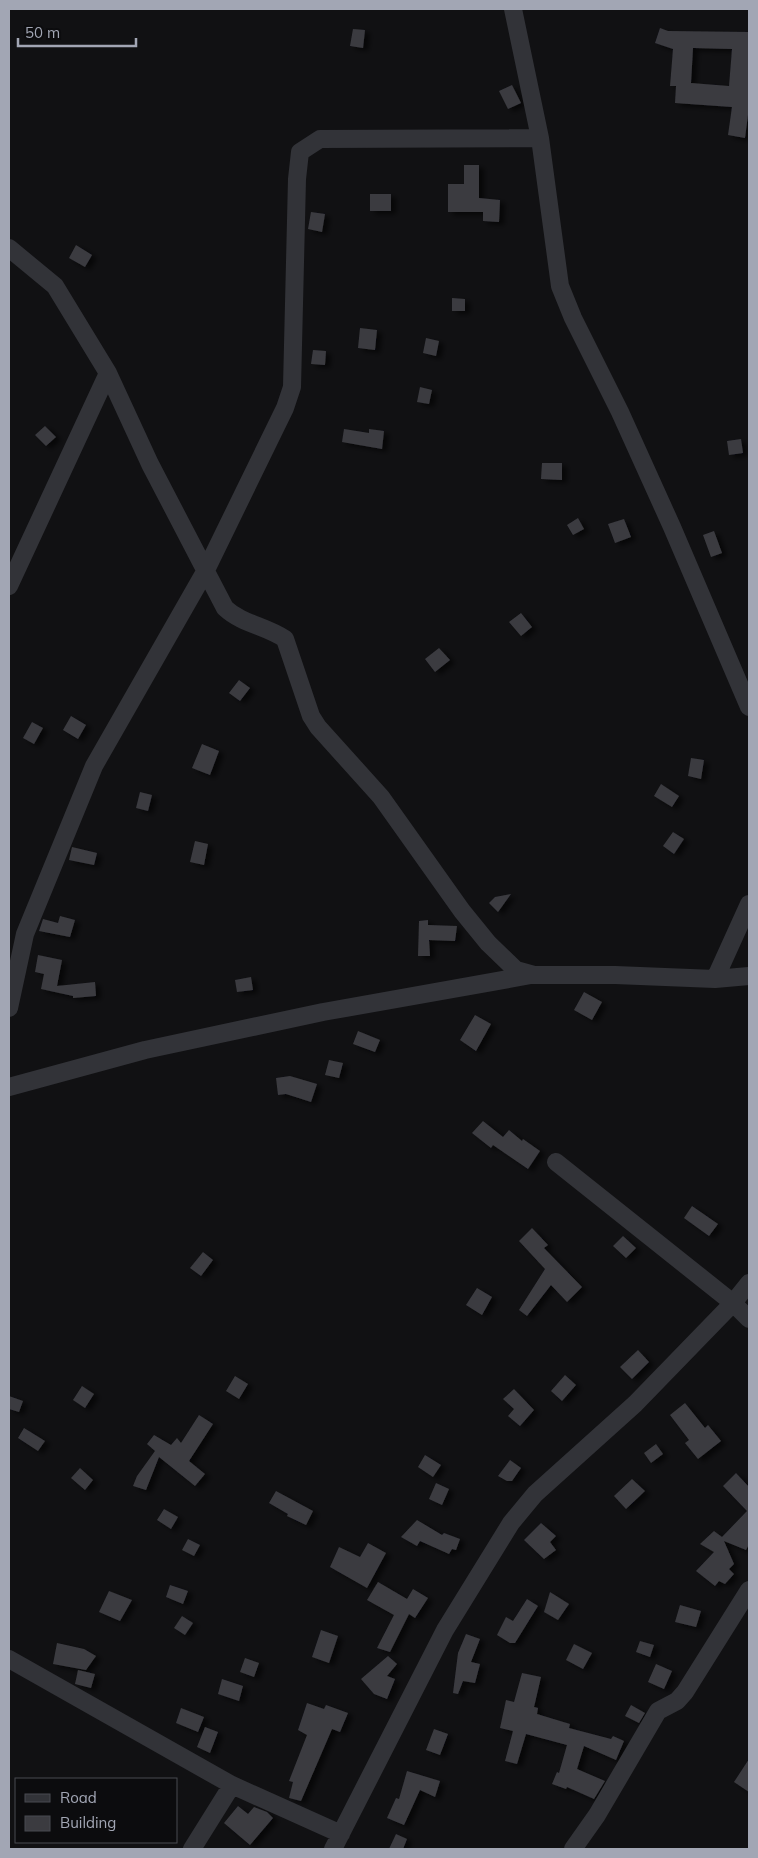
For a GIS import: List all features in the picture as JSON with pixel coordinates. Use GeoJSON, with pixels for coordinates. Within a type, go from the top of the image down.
{"type":"FeatureCollection","features":[{"type":"Feature","properties":{"kind":"street"},"geometry":{"type":"LineString","coordinates":[[513,9],[540,138],[560,286],[572,318],[620,412],[672,527],[749,707]]}},
{"type":"Feature","properties":{"kind":"street"},"geometry":{"type":"LineString","coordinates":[[9,1008],[25,934],[94,766],[206,570],[285,408],[292,387],[297,179],[300,152],[320,139],[540,138]]}},
{"type":"Feature","properties":{"kind":"street"},"geometry":{"type":"LineString","coordinates":[[9,236],[15,253],[55,286],[108,373],[150,464],[225,608],[235,617],[275,632],[284,639],[311,716],[318,727],[380,797],[462,911],[488,943],[516,970],[534,975]]}},
{"type":"Feature","properties":{"kind":"street"},"geometry":{"type":"LineString","coordinates":[[9,586],[108,373]]}},
{"type":"Feature","properties":{"kind":"street"},"geometry":{"type":"LineString","coordinates":[[715,980],[749,904]]}},
{"type":"Feature","properties":{"kind":"street"},"geometry":{"type":"LineString","coordinates":[[9,1087],[145,1050],[323,1012],[534,975],[715,980],[749,976]]}},
{"type":"Feature","properties":{"kind":"street"},"geometry":{"type":"LineString","coordinates":[[556,1162],[733,1302],[749,1319]]}},
{"type":"Feature","properties":{"kind":"street"},"geometry":{"type":"LineString","coordinates":[[9,1659],[337,1842],[445,1630],[511,1523],[535,1494],[635,1404],[749,1283]]}},
{"type":"Feature","properties":{"kind":"street"},"geometry":{"type":"LineString","coordinates":[[573,1849],[597,1815],[658,1711],[677,1700],[686,1692],[749,1590]]}},
{"type":"Feature","properties":{"kind":"street"},"geometry":{"type":"LineString","coordinates":[[192,1849],[232,1785]]}},
{"type":"Feature","properties":{"kind":"building"},"geometry":{"type":"Polygon","coordinates":[[[660,28],[668,31],[749,32],[749,107],[745,138],[728,135],[732,107],[675,103],[676,86],[670,86],[673,49],[655,43],[660,28]],[[693,48],[691,83],[729,86],[732,49],[693,48]]]}},
{"type":"Feature","properties":{"kind":"building"},"geometry":{"type":"Polygon","coordinates":[[[353,29],[365,30],[363,48],[350,46],[353,29]]]}},
{"type":"Feature","properties":{"kind":"building"},"geometry":{"type":"Polygon","coordinates":[[[512,85],[521,103],[508,109],[499,91],[512,85]]]}},
{"type":"Feature","properties":{"kind":"building"},"geometry":{"type":"Polygon","coordinates":[[[464,165],[479,165],[479,198],[500,200],[499,222],[483,221],[483,212],[448,212],[448,184],[464,184],[464,165]]]}},
{"type":"Feature","properties":{"kind":"building"},"geometry":{"type":"Polygon","coordinates":[[[370,194],[391,194],[391,211],[370,211],[370,194]]]}},
{"type":"Feature","properties":{"kind":"building"},"geometry":{"type":"Polygon","coordinates":[[[311,212],[325,214],[322,232],[308,229],[311,212]]]}},
{"type":"Feature","properties":{"kind":"building"},"geometry":{"type":"Polygon","coordinates":[[[76,245],[92,255],[85,267],[69,258],[76,245]]]}},
{"type":"Feature","properties":{"kind":"building"},"geometry":{"type":"Polygon","coordinates":[[[452,298],[465,299],[465,311],[452,311],[452,298]]]}},
{"type":"Feature","properties":{"kind":"building"},"geometry":{"type":"Polygon","coordinates":[[[360,328],[377,330],[375,350],[358,348],[360,328]]]}},
{"type":"Feature","properties":{"kind":"building"},"geometry":{"type":"Polygon","coordinates":[[[426,338],[439,341],[436,356],[423,353],[426,338]]]}},
{"type":"Feature","properties":{"kind":"building"},"geometry":{"type":"Polygon","coordinates":[[[313,350],[326,351],[325,365],[311,364],[313,350]]]}},
{"type":"Feature","properties":{"kind":"building"},"geometry":{"type":"Polygon","coordinates":[[[420,387],[432,390],[429,404],[417,402],[420,387]]]}},
{"type":"Feature","properties":{"kind":"building"},"geometry":{"type":"Polygon","coordinates":[[[45,426],[56,437],[46,446],[35,435],[45,426]]]}},
{"type":"Feature","properties":{"kind":"building"},"geometry":{"type":"Polygon","coordinates":[[[344,429],[369,433],[369,429],[384,431],[382,449],[342,442],[344,429]]]}},
{"type":"Feature","properties":{"kind":"building"},"geometry":{"type":"Polygon","coordinates":[[[741,439],[743,453],[729,455],[727,441],[741,439]]]}},
{"type":"Feature","properties":{"kind":"building"},"geometry":{"type":"Polygon","coordinates":[[[542,463],[562,463],[562,480],[541,479],[542,463]]]}},
{"type":"Feature","properties":{"kind":"building"},"geometry":{"type":"Polygon","coordinates":[[[578,518],[584,529],[573,535],[567,525],[578,518]]]}},
{"type":"Feature","properties":{"kind":"building"},"geometry":{"type":"Polygon","coordinates":[[[624,519],[631,537],[615,543],[608,524],[624,519]]]}},
{"type":"Feature","properties":{"kind":"building"},"geometry":{"type":"Polygon","coordinates":[[[714,531],[722,553],[711,557],[703,535],[714,531]]]}},
{"type":"Feature","properties":{"kind":"building"},"geometry":{"type":"Polygon","coordinates":[[[521,613],[532,627],[521,636],[509,622],[521,613]]]}},
{"type":"Feature","properties":{"kind":"building"},"geometry":{"type":"Polygon","coordinates":[[[439,648],[450,660],[435,672],[425,659],[439,648]]]}},
{"type":"Feature","properties":{"kind":"building"},"geometry":{"type":"Polygon","coordinates":[[[239,680],[250,688],[240,701],[229,693],[239,680]]]}},
{"type":"Feature","properties":{"kind":"building"},"geometry":{"type":"Polygon","coordinates":[[[71,716],[86,725],[78,739],[63,730],[71,716]]]}},
{"type":"Feature","properties":{"kind":"building"},"geometry":{"type":"Polygon","coordinates":[[[32,722],[43,728],[34,744],[23,738],[32,722]]]}},
{"type":"Feature","properties":{"kind":"building"},"geometry":{"type":"Polygon","coordinates":[[[202,744],[219,751],[210,775],[192,768],[202,744]]]}},
{"type":"Feature","properties":{"kind":"building"},"geometry":{"type":"Polygon","coordinates":[[[691,758],[704,760],[701,779],[688,776],[691,758]]]}},
{"type":"Feature","properties":{"kind":"building"},"geometry":{"type":"Polygon","coordinates":[[[661,784],[679,796],[672,807],[654,796],[661,784]]]}},
{"type":"Feature","properties":{"kind":"building"},"geometry":{"type":"Polygon","coordinates":[[[140,792],[152,795],[148,811],[136,808],[140,792]]]}},
{"type":"Feature","properties":{"kind":"building"},"geometry":{"type":"Polygon","coordinates":[[[673,832],[684,839],[674,854],[663,846],[673,832]]]}},
{"type":"Feature","properties":{"kind":"building"},"geometry":{"type":"Polygon","coordinates":[[[195,841],[208,844],[204,865],[190,862],[195,841]]]}},
{"type":"Feature","properties":{"kind":"building"},"geometry":{"type":"Polygon","coordinates":[[[72,847],[97,853],[94,865],[69,860],[72,847]]]}},
{"type":"Feature","properties":{"kind":"building"},"geometry":{"type":"Polygon","coordinates":[[[511,894],[498,912],[489,903],[495,897],[511,894]]]}},
{"type":"Feature","properties":{"kind":"building"},"geometry":{"type":"Polygon","coordinates":[[[60,916],[75,920],[70,937],[39,931],[43,919],[58,923],[60,916]]]}},
{"type":"Feature","properties":{"kind":"building"},"geometry":{"type":"Polygon","coordinates":[[[428,920],[428,925],[457,926],[455,941],[429,940],[430,956],[418,956],[419,921],[428,920]]]}},
{"type":"Feature","properties":{"kind":"building"},"geometry":{"type":"Polygon","coordinates":[[[38,955],[62,960],[57,986],[95,982],[96,996],[73,998],[73,996],[41,989],[44,974],[35,972],[38,955]]]}},
{"type":"Feature","properties":{"kind":"building"},"geometry":{"type":"Polygon","coordinates":[[[251,977],[253,990],[237,992],[235,980],[251,977]]]}},
{"type":"Feature","properties":{"kind":"building"},"geometry":{"type":"Polygon","coordinates":[[[584,992],[602,1002],[592,1020],[574,1010],[584,992]]]}},
{"type":"Feature","properties":{"kind":"building"},"geometry":{"type":"Polygon","coordinates":[[[475,1015],[491,1024],[476,1051],[460,1040],[475,1015]]]}},
{"type":"Feature","properties":{"kind":"building"},"geometry":{"type":"Polygon","coordinates":[[[358,1031],[380,1040],[375,1052],[353,1044],[358,1031]]]}},
{"type":"Feature","properties":{"kind":"building"},"geometry":{"type":"Polygon","coordinates":[[[329,1060],[343,1063],[339,1078],[325,1075],[329,1060]]]}},
{"type":"Feature","properties":{"kind":"building"},"geometry":{"type":"Polygon","coordinates":[[[290,1076],[317,1084],[311,1102],[286,1094],[278,1095],[276,1078],[290,1076]]]}},
{"type":"Feature","properties":{"kind":"building"},"geometry":{"type":"Polygon","coordinates":[[[483,1121],[503,1137],[509,1130],[522,1141],[523,1139],[540,1151],[528,1169],[493,1145],[491,1148],[472,1133],[483,1121]]]}},
{"type":"Feature","properties":{"kind":"building"},"geometry":{"type":"Polygon","coordinates":[[[692,1206],[718,1224],[709,1236],[684,1218],[692,1206]]]}},
{"type":"Feature","properties":{"kind":"building"},"geometry":{"type":"Polygon","coordinates":[[[532,1228],[548,1245],[544,1248],[582,1287],[567,1302],[551,1285],[527,1316],[519,1310],[545,1269],[519,1241],[532,1228]]]}},
{"type":"Feature","properties":{"kind":"building"},"geometry":{"type":"Polygon","coordinates":[[[623,1236],[636,1248],[626,1258],[613,1246],[623,1236]]]}},
{"type":"Feature","properties":{"kind":"building"},"geometry":{"type":"Polygon","coordinates":[[[203,1252],[213,1260],[201,1276],[190,1268],[203,1252]]]}},
{"type":"Feature","properties":{"kind":"building"},"geometry":{"type":"Polygon","coordinates":[[[477,1288],[492,1297],[482,1315],[466,1305],[477,1288]]]}},
{"type":"Feature","properties":{"kind":"building"},"geometry":{"type":"Polygon","coordinates":[[[638,1350],[649,1362],[632,1379],[620,1367],[638,1350]]]}},
{"type":"Feature","properties":{"kind":"building"},"geometry":{"type":"Polygon","coordinates":[[[565,1375],[576,1385],[562,1401],[551,1391],[565,1375]]]}},
{"type":"Feature","properties":{"kind":"building"},"geometry":{"type":"Polygon","coordinates":[[[235,1376],[248,1384],[239,1399],[226,1391],[235,1376]]]}},
{"type":"Feature","properties":{"kind":"building"},"geometry":{"type":"Polygon","coordinates":[[[82,1386],[94,1394],[85,1408],[73,1400],[82,1386]]]}},
{"type":"Feature","properties":{"kind":"building"},"geometry":{"type":"Polygon","coordinates":[[[514,1389],[534,1410],[520,1426],[508,1416],[514,1409],[503,1399],[514,1389]]]}},
{"type":"Feature","properties":{"kind":"building"},"geometry":{"type":"Polygon","coordinates":[[[9,1396],[23,1401],[19,1412],[9,1409],[9,1396]]]}},
{"type":"Feature","properties":{"kind":"building"},"geometry":{"type":"Polygon","coordinates":[[[685,1403],[705,1428],[708,1425],[721,1441],[698,1459],[685,1443],[689,1440],[670,1415],[685,1403]]]}},
{"type":"Feature","properties":{"kind":"building"},"geometry":{"type":"Polygon","coordinates":[[[199,1415],[213,1424],[189,1461],[205,1474],[195,1486],[159,1457],[146,1490],[133,1486],[137,1476],[155,1451],[147,1444],[154,1435],[171,1445],[177,1438],[181,1443],[199,1415]]]}},
{"type":"Feature","properties":{"kind":"building"},"geometry":{"type":"Polygon","coordinates":[[[24,1428],[45,1441],[38,1451],[18,1438],[24,1428]]]}},
{"type":"Feature","properties":{"kind":"building"},"geometry":{"type":"Polygon","coordinates":[[[656,1444],[663,1454],[651,1463],[644,1453],[656,1444]]]}},
{"type":"Feature","properties":{"kind":"building"},"geometry":{"type":"Polygon","coordinates":[[[425,1455],[441,1465],[433,1477],[418,1467],[425,1455]]]}},
{"type":"Feature","properties":{"kind":"building"},"geometry":{"type":"Polygon","coordinates":[[[510,1460],[521,1468],[512,1481],[507,1481],[498,1476],[510,1460]]]}},
{"type":"Feature","properties":{"kind":"building"},"geometry":{"type":"Polygon","coordinates":[[[80,1468],[93,1480],[85,1490],[71,1478],[80,1468]]]}},
{"type":"Feature","properties":{"kind":"building"},"geometry":{"type":"Polygon","coordinates":[[[736,1473],[749,1487],[749,1544],[746,1550],[724,1541],[734,1564],[729,1569],[734,1574],[725,1584],[719,1581],[715,1586],[696,1571],[714,1552],[700,1544],[714,1531],[722,1537],[747,1511],[723,1486],[736,1473]]]}},
{"type":"Feature","properties":{"kind":"building"},"geometry":{"type":"Polygon","coordinates":[[[632,1479],[645,1491],[626,1509],[614,1496],[632,1479]]]}},
{"type":"Feature","properties":{"kind":"building"},"geometry":{"type":"Polygon","coordinates":[[[436,1483],[449,1489],[442,1505],[429,1499],[436,1483]]]}},
{"type":"Feature","properties":{"kind":"building"},"geometry":{"type":"Polygon","coordinates":[[[276,1491],[313,1511],[306,1525],[287,1516],[288,1514],[269,1503],[276,1491]]]}},
{"type":"Feature","properties":{"kind":"building"},"geometry":{"type":"Polygon","coordinates":[[[164,1509],[178,1517],[171,1529],[157,1520],[164,1509]]]}},
{"type":"Feature","properties":{"kind":"building"},"geometry":{"type":"Polygon","coordinates":[[[417,1520],[442,1535],[444,1533],[460,1539],[456,1550],[452,1549],[449,1554],[420,1541],[417,1546],[401,1537],[417,1520]]]}},
{"type":"Feature","properties":{"kind":"building"},"geometry":{"type":"Polygon","coordinates":[[[541,1523],[556,1536],[550,1542],[556,1550],[544,1559],[524,1540],[541,1523]]]}},
{"type":"Feature","properties":{"kind":"building"},"geometry":{"type":"Polygon","coordinates":[[[188,1539],[200,1545],[194,1556],[182,1550],[188,1539]]]}},
{"type":"Feature","properties":{"kind":"building"},"geometry":{"type":"Polygon","coordinates":[[[368,1543],[386,1553],[367,1588],[330,1567],[339,1547],[360,1557],[368,1543]]]}},
{"type":"Feature","properties":{"kind":"building"},"geometry":{"type":"Polygon","coordinates":[[[378,1582],[407,1599],[413,1589],[428,1598],[415,1618],[409,1614],[390,1652],[377,1648],[394,1615],[367,1600],[378,1582]]]}},
{"type":"Feature","properties":{"kind":"building"},"geometry":{"type":"Polygon","coordinates":[[[170,1585],[188,1591],[183,1604],[166,1597],[170,1585]]]}},
{"type":"Feature","properties":{"kind":"building"},"geometry":{"type":"Polygon","coordinates":[[[109,1591],[132,1600],[120,1621],[99,1612],[109,1591]]]}},
{"type":"Feature","properties":{"kind":"building"},"geometry":{"type":"Polygon","coordinates":[[[550,1592],[569,1604],[558,1620],[544,1612],[550,1592]]]}},
{"type":"Feature","properties":{"kind":"building"},"geometry":{"type":"Polygon","coordinates":[[[527,1599],[538,1606],[515,1643],[510,1643],[497,1635],[506,1617],[513,1621],[527,1599]]]}},
{"type":"Feature","properties":{"kind":"building"},"geometry":{"type":"Polygon","coordinates":[[[680,1605],[701,1611],[696,1627],[675,1622],[680,1605]]]}},
{"type":"Feature","properties":{"kind":"building"},"geometry":{"type":"Polygon","coordinates":[[[182,1616],[193,1623],[185,1635],[174,1628],[182,1616]]]}},
{"type":"Feature","properties":{"kind":"building"},"geometry":{"type":"Polygon","coordinates":[[[321,1630],[338,1636],[329,1663],[312,1657],[321,1630]]]}},
{"type":"Feature","properties":{"kind":"building"},"geometry":{"type":"Polygon","coordinates":[[[466,1634],[480,1639],[471,1662],[480,1664],[475,1683],[463,1681],[458,1694],[453,1693],[458,1653],[466,1634]]]}},
{"type":"Feature","properties":{"kind":"building"},"geometry":{"type":"Polygon","coordinates":[[[640,1641],[654,1645],[650,1657],[636,1652],[640,1641]]]}},
{"type":"Feature","properties":{"kind":"building"},"geometry":{"type":"Polygon","coordinates":[[[57,1643],[84,1649],[96,1656],[86,1670],[53,1664],[57,1643]]]}},
{"type":"Feature","properties":{"kind":"building"},"geometry":{"type":"Polygon","coordinates":[[[574,1644],[592,1653],[583,1669],[566,1660],[574,1644]]]}},
{"type":"Feature","properties":{"kind":"building"},"geometry":{"type":"Polygon","coordinates":[[[388,1656],[397,1664],[387,1676],[395,1679],[387,1699],[374,1694],[361,1679],[388,1656]]]}},
{"type":"Feature","properties":{"kind":"building"},"geometry":{"type":"Polygon","coordinates":[[[245,1658],[259,1663],[254,1677],[240,1672],[245,1658]]]}},
{"type":"Feature","properties":{"kind":"building"},"geometry":{"type":"Polygon","coordinates":[[[656,1664],[672,1671],[664,1689],[648,1682],[656,1664]]]}},
{"type":"Feature","properties":{"kind":"building"},"geometry":{"type":"Polygon","coordinates":[[[78,1670],[95,1674],[91,1688],[75,1684],[78,1670]]]}},
{"type":"Feature","properties":{"kind":"building"},"geometry":{"type":"Polygon","coordinates":[[[522,1673],[541,1677],[534,1707],[538,1708],[537,1714],[570,1724],[569,1728],[611,1739],[613,1736],[624,1741],[616,1760],[584,1746],[577,1769],[605,1781],[594,1799],[567,1787],[566,1789],[552,1784],[557,1772],[559,1773],[567,1745],[526,1734],[517,1764],[505,1761],[513,1731],[500,1728],[506,1700],[514,1702],[522,1673]]]}},
{"type":"Feature","properties":{"kind":"building"},"geometry":{"type":"Polygon","coordinates":[[[222,1679],[243,1686],[239,1701],[218,1694],[222,1679]]]}},
{"type":"Feature","properties":{"kind":"building"},"geometry":{"type":"Polygon","coordinates":[[[307,1703],[324,1709],[326,1705],[348,1713],[340,1732],[332,1729],[301,1801],[289,1798],[293,1782],[289,1781],[307,1735],[298,1730],[307,1703]]]}},
{"type":"Feature","properties":{"kind":"building"},"geometry":{"type":"Polygon","coordinates":[[[631,1705],[645,1713],[639,1723],[625,1716],[631,1705]]]}},
{"type":"Feature","properties":{"kind":"building"},"geometry":{"type":"Polygon","coordinates":[[[181,1708],[204,1717],[198,1732],[176,1723],[181,1708]]]}},
{"type":"Feature","properties":{"kind":"building"},"geometry":{"type":"Polygon","coordinates":[[[205,1727],[218,1732],[210,1753],[197,1747],[205,1727]]]}},
{"type":"Feature","properties":{"kind":"building"},"geometry":{"type":"Polygon","coordinates":[[[434,1729],[448,1734],[440,1755],[426,1750],[434,1729]]]}},
{"type":"Feature","properties":{"kind":"building"},"geometry":{"type":"Polygon","coordinates":[[[749,1759],[749,1792],[734,1782],[749,1759]]]}},
{"type":"Feature","properties":{"kind":"building"},"geometry":{"type":"Polygon","coordinates":[[[407,1771],[440,1781],[435,1797],[420,1790],[404,1825],[387,1818],[396,1798],[399,1799],[407,1771]]]}},
{"type":"Feature","properties":{"kind":"building"},"geometry":{"type":"Polygon","coordinates":[[[238,1806],[248,1814],[254,1807],[267,1812],[273,1818],[250,1845],[224,1823],[238,1806]]]}},
{"type":"Feature","properties":{"kind":"building"},"geometry":{"type":"Polygon","coordinates":[[[396,1834],[407,1839],[403,1849],[389,1849],[396,1834]]]}}]}
